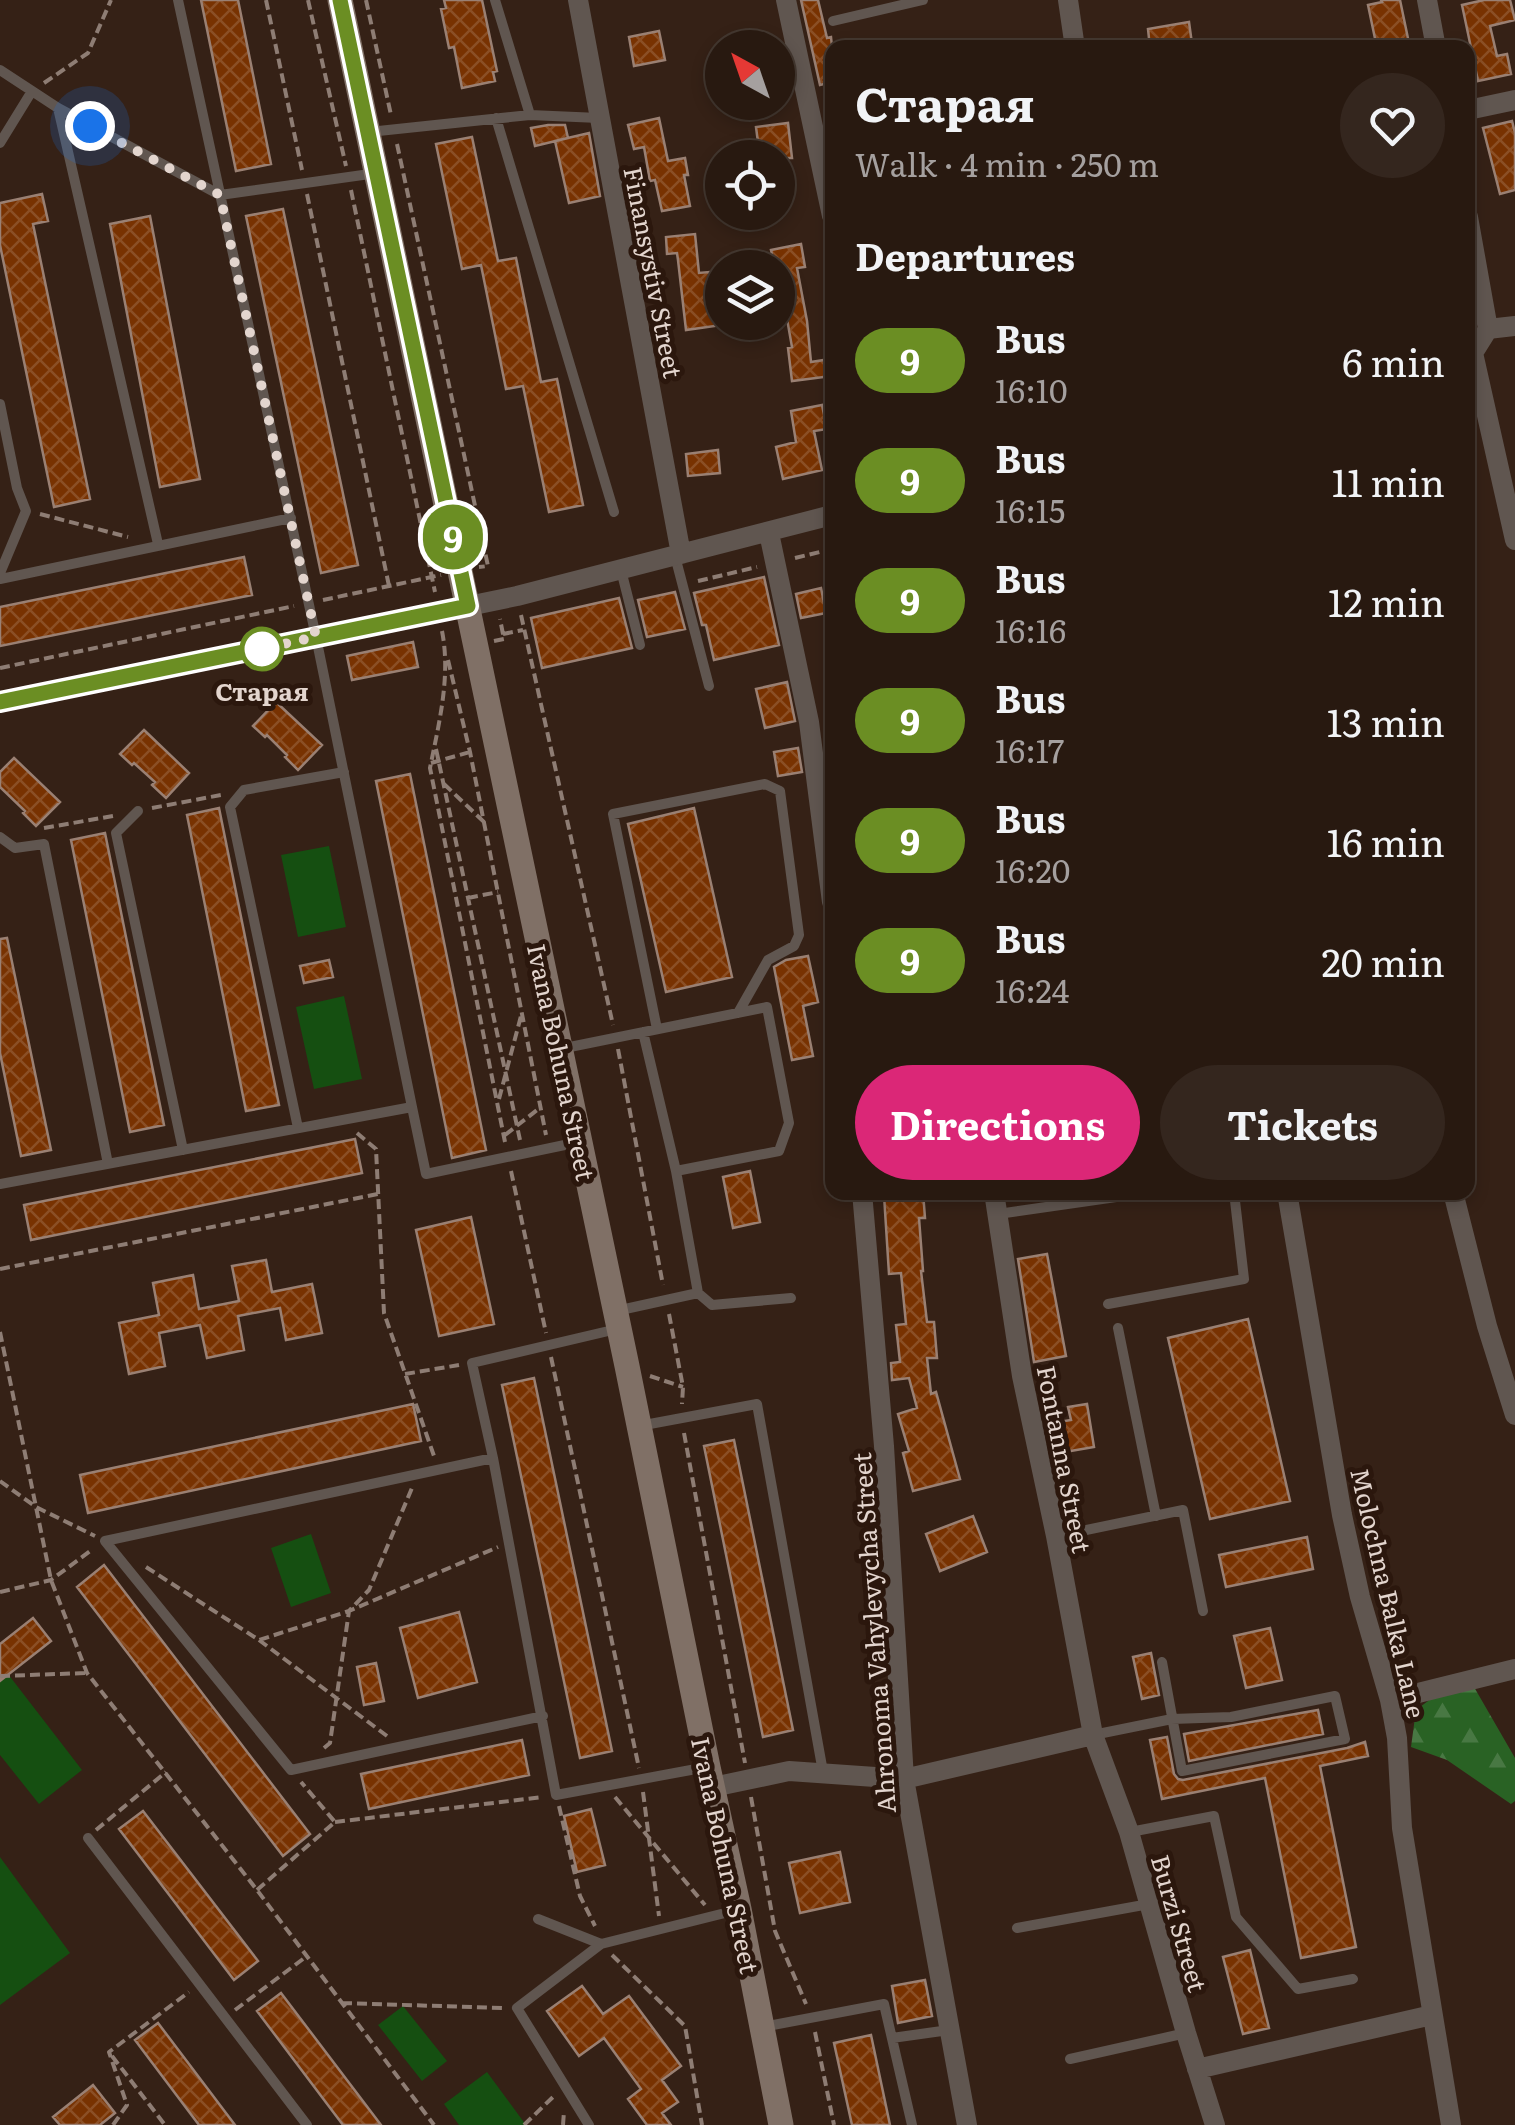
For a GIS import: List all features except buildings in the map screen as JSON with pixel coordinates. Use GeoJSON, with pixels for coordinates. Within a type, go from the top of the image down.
{"type":"FeatureCollection","features":[{"type":"Feature","properties":{"kind":"street","name":"Ivana Bohuna Street"},"geometry":{"type":"LineString","coordinates":[[340,0],[381,130],[378,173],[740,1909],[780,2125]]}},
{"type":"Feature","properties":{"kind":"street","name":"Finansystiv Street"},"geometry":{"type":"LineString","coordinates":[[578,0],[678,554]]}},
{"type":"Feature","properties":{"kind":"street"},"geometry":{"type":"LineString","coordinates":[[786,0],[825,155]]}},
{"type":"Feature","properties":{"kind":"street"},"geometry":{"type":"LineString","coordinates":[[1068,0],[1073,40]]}},
{"type":"Feature","properties":{"kind":"street"},"geometry":{"type":"LineString","coordinates":[[1426,0],[1434,40]]}},
{"type":"Feature","properties":{"kind":"street"},"geometry":{"type":"LineString","coordinates":[[1475,109],[1515,100]]}},
{"type":"Feature","properties":{"kind":"street"},"geometry":{"type":"LineString","coordinates":[[1475,256],[1488,329],[1475,349]]}},
{"type":"Feature","properties":{"kind":"street"},"geometry":{"type":"LineString","coordinates":[[1488,329],[1515,326]]}},
{"type":"Feature","properties":{"kind":"street"},"geometry":{"type":"LineString","coordinates":[[1475,367],[1515,540]]}},
{"type":"Feature","properties":{"kind":"street"},"geometry":{"type":"LineString","coordinates":[[0,702],[517,596],[825,517]]}},
{"type":"Feature","properties":{"kind":"street"},"geometry":{"type":"LineString","coordinates":[[769,532],[809,722],[825,847]]}},
{"type":"Feature","properties":{"kind":"street","name":"Ahronoma Vahylevycha Street"},"geometry":{"type":"LineString","coordinates":[[863,1200],[884,1446],[904,1779],[967,2125]]}},
{"type":"Feature","properties":{"kind":"street","name":"Molochna Balka Lane"},"geometry":{"type":"LineString","coordinates":[[1288,1200],[1342,1515],[1397,1738],[1402,1828],[1450,2125]]}},
{"type":"Feature","properties":{"kind":"street"},"geometry":{"type":"LineString","coordinates":[[1455,1200],[1515,1415]]}},
{"type":"Feature","properties":{"kind":"street","name":"Fontanna Street"},"geometry":{"type":"LineString","coordinates":[[996,1203],[1022,1376],[1094,1735]]}},
{"type":"Feature","properties":{"kind":"street"},"geometry":{"type":"LineString","coordinates":[[1390,1700],[1515,1669]]}},
{"type":"Feature","properties":{"kind":"street"},"geometry":{"type":"LineString","coordinates":[[710,1777],[748,1779],[790,1771],[904,1779],[1094,1735]]}},
{"type":"Feature","properties":{"kind":"street","name":"Burzi Street"},"geometry":{"type":"LineString","coordinates":[[1094,1735],[1129,1832],[1215,2125]]}},
{"type":"Feature","properties":{"kind":"street"},"geometry":{"type":"LineString","coordinates":[[1196,2068],[1432,2014]]}},
{"type":"Feature","properties":{"kind":"lane"},"geometry":{"type":"LineString","coordinates":[[178,0],[309,603],[426,1174],[579,1142]]}},
{"type":"Feature","properties":{"kind":"lane"},"geometry":{"type":"LineString","coordinates":[[495,0],[530,115]]}},
{"type":"Feature","properties":{"kind":"lane"},"geometry":{"type":"LineString","coordinates":[[833,20],[887,4],[924,0]]}},
{"type":"Feature","properties":{"kind":"lane"},"geometry":{"type":"LineString","coordinates":[[0,70],[58,108],[220,195],[378,173]]}},
{"type":"Feature","properties":{"kind":"lane"},"geometry":{"type":"LineString","coordinates":[[0,143],[32,92]]}},
{"type":"Feature","properties":{"kind":"lane"},"geometry":{"type":"LineString","coordinates":[[58,108],[158,544]]}},
{"type":"Feature","properties":{"kind":"lane"},"geometry":{"type":"LineString","coordinates":[[381,130],[530,115],[599,118]]}},
{"type":"Feature","properties":{"kind":"lane"},"geometry":{"type":"LineString","coordinates":[[496,118],[614,512]]}},
{"type":"Feature","properties":{"kind":"lane"},"geometry":{"type":"LineString","coordinates":[[0,404],[17,488],[26,510],[0,576]]}},
{"type":"Feature","properties":{"kind":"lane"},"geometry":{"type":"LineString","coordinates":[[0,576],[291,518]]}},
{"type":"Feature","properties":{"kind":"lane"},"geometry":{"type":"LineString","coordinates":[[678,554],[709,686]]}},
{"type":"Feature","properties":{"kind":"lane"},"geometry":{"type":"LineString","coordinates":[[621,569],[640,645]]}},
{"type":"Feature","properties":{"kind":"lane"},"geometry":{"type":"LineString","coordinates":[[298,1128],[230,807],[244,790],[344,772]]}},
{"type":"Feature","properties":{"kind":"lane"},"geometry":{"type":"LineString","coordinates":[[657,1029],[613,814],[764,784],[780,791],[800,935],[794,946],[768,960],[738,1013]]}},
{"type":"Feature","properties":{"kind":"lane"},"geometry":{"type":"LineString","coordinates":[[138,811],[116,832],[182,1150]]}},
{"type":"Feature","properties":{"kind":"lane"},"geometry":{"type":"LineString","coordinates":[[0,838],[15,848],[44,844],[108,1164]]}},
{"type":"Feature","properties":{"kind":"lane"},"geometry":{"type":"LineString","coordinates":[[559,1049],[767,1008],[789,1123],[779,1151],[676,1172]]}},
{"type":"Feature","properties":{"kind":"lane"},"geometry":{"type":"LineString","coordinates":[[643,1032],[676,1172],[698,1292],[712,1305],[791,1298]]}},
{"type":"Feature","properties":{"kind":"lane"},"geometry":{"type":"LineString","coordinates":[[0,1184],[412,1107]]}},
{"type":"Feature","properties":{"kind":"lane"},"geometry":{"type":"LineString","coordinates":[[996,1203],[1038,1200]]}},
{"type":"Feature","properties":{"kind":"lane"},"geometry":{"type":"LineString","coordinates":[[1108,1304],[1244,1279],[1235,1200]]}},
{"type":"Feature","properties":{"kind":"lane"},"geometry":{"type":"LineString","coordinates":[[698,1292],[666,1300],[548,1345],[472,1363],[510,1542],[556,1795],[641,1779],[710,1777]]}},
{"type":"Feature","properties":{"kind":"lane"},"geometry":{"type":"LineString","coordinates":[[1118,1328],[1156,1516]]}},
{"type":"Feature","properties":{"kind":"lane"},"geometry":{"type":"LineString","coordinates":[[638,1426],[756,1404],[824,1772]]}},
{"type":"Feature","properties":{"kind":"lane"},"geometry":{"type":"LineString","coordinates":[[493,1458],[105,1540],[292,1770],[543,1716]]}},
{"type":"Feature","properties":{"kind":"lane"},"geometry":{"type":"LineString","coordinates":[[1056,1536],[1182,1510],[1203,1611]]}},
{"type":"Feature","properties":{"kind":"lane"},"geometry":{"type":"LineString","coordinates":[[1094,1735],[1172,1719],[1231,1716],[1335,1696],[1346,1739],[1182,1772],[1172,1719],[1162,1662]]}},
{"type":"Feature","properties":{"kind":"lane"},"geometry":{"type":"LineString","coordinates":[[1129,1832],[1214,1816],[1236,1917],[1298,1989],[1353,1978]]}},
{"type":"Feature","properties":{"kind":"lane"},"geometry":{"type":"LineString","coordinates":[[88,1838],[306,2125]]}},
{"type":"Feature","properties":{"kind":"lane"},"geometry":{"type":"LineString","coordinates":[[1017,1928],[1149,1904]]}},
{"type":"Feature","properties":{"kind":"lane"},"geometry":{"type":"LineString","coordinates":[[589,2125],[516,2008],[601,1944],[740,1909]]}},
{"type":"Feature","properties":{"kind":"lane"},"geometry":{"type":"LineString","coordinates":[[538,1919],[601,1944]]}},
{"type":"Feature","properties":{"kind":"lane"},"geometry":{"type":"LineString","coordinates":[[761,2028],[884,2004],[912,2125]]}},
{"type":"Feature","properties":{"kind":"lane"},"geometry":{"type":"LineString","coordinates":[[892,2038],[949,2030]]}},
{"type":"Feature","properties":{"kind":"lane"},"geometry":{"type":"LineString","coordinates":[[1070,2059],[1186,2033]]}},
{"type":"Feature","properties":{"kind":"path"},"geometry":{"type":"LineString","coordinates":[[32,92],[88,53],[111,0]]}},
{"type":"Feature","properties":{"kind":"path"},"geometry":{"type":"LineString","coordinates":[[266,0],[389,586]]}},
{"type":"Feature","properties":{"kind":"path"},"geometry":{"type":"LineString","coordinates":[[308,0],[432,577]]}},
{"type":"Feature","properties":{"kind":"path"},"geometry":{"type":"LineString","coordinates":[[0,668],[488,566],[381,130],[366,0]]}},
{"type":"Feature","properties":{"kind":"path"},"geometry":{"type":"LineString","coordinates":[[26,510],[158,544]]}},
{"type":"Feature","properties":{"kind":"path"},"geometry":{"type":"LineString","coordinates":[[517,596],[616,1038],[683,1388],[682,1419],[775,1931],[812,2017],[834,2125]]}},
{"type":"Feature","properties":{"kind":"path"},"geometry":{"type":"LineString","coordinates":[[503,634],[524,629]]}},
{"type":"Feature","properties":{"kind":"path"},"geometry":{"type":"LineString","coordinates":[[443,636],[470,752],[549,1150]]}},
{"type":"Feature","properties":{"kind":"path"},"geometry":{"type":"LineString","coordinates":[[447,656],[431,763],[434,787],[508,1158],[641,1779],[660,1928]]}},
{"type":"Feature","properties":{"kind":"path"},"geometry":{"type":"LineString","coordinates":[[435,743],[524,1155]]}},
{"type":"Feature","properties":{"kind":"path"},"geometry":{"type":"LineString","coordinates":[[431,763],[470,752]]}},
{"type":"Feature","properties":{"kind":"path"},"geometry":{"type":"LineString","coordinates":[[444,784],[484,822]]}},
{"type":"Feature","properties":{"kind":"path"},"geometry":{"type":"LineString","coordinates":[[468,898],[498,892]]}},
{"type":"Feature","properties":{"kind":"path"},"geometry":{"type":"LineString","coordinates":[[498,1104],[522,1012]]}},
{"type":"Feature","properties":{"kind":"path"},"geometry":{"type":"LineString","coordinates":[[504,1136],[540,1107]]}},
{"type":"Feature","properties":{"kind":"path"},"geometry":{"type":"LineString","coordinates":[[342,1120],[376,1149],[384,1313],[438,1469]]}},
{"type":"Feature","properties":{"kind":"path"},"geometry":{"type":"LineString","coordinates":[[0,1269],[378,1194]]}},
{"type":"Feature","properties":{"kind":"path"},"geometry":{"type":"LineString","coordinates":[[0,1332],[51,1580],[87,1672],[434,2125]]}},
{"type":"Feature","properties":{"kind":"path"},"geometry":{"type":"LineString","coordinates":[[405,1374],[472,1363]]}},
{"type":"Feature","properties":{"kind":"path"},"geometry":{"type":"LineString","coordinates":[[646,1374],[683,1388]]}},
{"type":"Feature","properties":{"kind":"path"},"geometry":{"type":"LineString","coordinates":[[321,1750],[330,1743],[349,1611],[369,1590],[418,1474]]}},
{"type":"Feature","properties":{"kind":"path"},"geometry":{"type":"LineString","coordinates":[[0,1482],[36,1507],[105,1540],[51,1580],[0,1592]]}},
{"type":"Feature","properties":{"kind":"path"},"geometry":{"type":"LineString","coordinates":[[259,1640],[349,1611],[510,1542]]}},
{"type":"Feature","properties":{"kind":"path"},"geometry":{"type":"LineString","coordinates":[[136,1560],[259,1640],[402,1747]]}},
{"type":"Feature","properties":{"kind":"path"},"geometry":{"type":"LineString","coordinates":[[0,1676],[87,1672]]}},
{"type":"Feature","properties":{"kind":"path"},"geometry":{"type":"LineString","coordinates":[[292,1770],[335,1822]]}},
{"type":"Feature","properties":{"kind":"path"},"geometry":{"type":"LineString","coordinates":[[88,1838],[166,1772]]}},
{"type":"Feature","properties":{"kind":"path"},"geometry":{"type":"LineString","coordinates":[[605,1786],[712,1914]]}},
{"type":"Feature","properties":{"kind":"path"},"geometry":{"type":"LineString","coordinates":[[257,1890],[335,1822],[556,1795],[580,1896],[601,1944],[686,2026],[702,2125]]}},
{"type":"Feature","properties":{"kind":"path"},"geometry":{"type":"LineString","coordinates":[[225,2018],[306,1956]]}},
{"type":"Feature","properties":{"kind":"path"},"geometry":{"type":"LineString","coordinates":[[110,2052],[199,1984]]}},
{"type":"Feature","properties":{"kind":"path"},"geometry":{"type":"LineString","coordinates":[[342,2003],[516,2008]]}},
{"type":"Feature","properties":{"kind":"path"},"geometry":{"type":"LineString","coordinates":[[110,2052],[127,2106],[113,2125]]}},
{"type":"Feature","properties":{"kind":"path"},"geometry":{"type":"LineString","coordinates":[[110,2052],[165,2125]]}},
{"type":"Feature","properties":{"kind":"path"},"geometry":{"type":"LineString","coordinates":[[524,2125],[565,2086]]}},
{"type":"Feature","properties":{"kind":"green space"},"geometry":{"type":"Polygon","coordinates":[[[329,846],[346,927],[298,937],[281,855],[329,846]]]}},
{"type":"Feature","properties":{"kind":"green space"},"geometry":{"type":"Polygon","coordinates":[[[344,996],[362,1079],[314,1089],[296,1007],[344,996]]]}},
{"type":"Feature","properties":{"kind":"green space"},"geometry":{"type":"Polygon","coordinates":[[[311,1534],[331,1593],[291,1607],[271,1548],[311,1534]]]}},
{"type":"Feature","properties":{"kind":"green space"},"geometry":{"type":"Polygon","coordinates":[[[8,1674],[82,1770],[39,1804],[0,1755],[0,1681],[8,1674]]]}},
{"type":"Feature","properties":{"kind":"green space"},"geometry":{"type":"Polygon","coordinates":[[[1474,1687],[1515,1758],[1515,1801],[1511,1804],[1447,1760],[1411,1747],[1416,1710],[1432,1698],[1474,1687]]]}},
{"type":"Feature","properties":{"kind":"green space"},"geometry":{"type":"Polygon","coordinates":[[[0,1857],[70,1953],[0,2005],[0,1857]]]}},
{"type":"Feature","properties":{"kind":"green space"},"geometry":{"type":"Polygon","coordinates":[[[403,2006],[447,2061],[422,2081],[378,2025],[403,2006]]]}},
{"type":"Feature","properties":{"kind":"green space"},"geometry":{"type":"Polygon","coordinates":[[[487,2072],[526,2125],[459,2125],[444,2104],[487,2072]]]}},
{"type":"Feature","properties":{"kind":"bus line","name":"9"},"geometry":{"type":"LineString","coordinates":[[0,702],[468,606],[340,0]]}},
{"type":"Feature","properties":{"kind":"place","name":"Старая"},"geometry":{"type":"Point","coordinates":[262,649]}},
{"type":"Feature","properties":{"kind":"route"},"geometry":{"type":"LineString","coordinates":[[90,126],[220,195],[316,637],[246,652],[262,649]]}}]}
